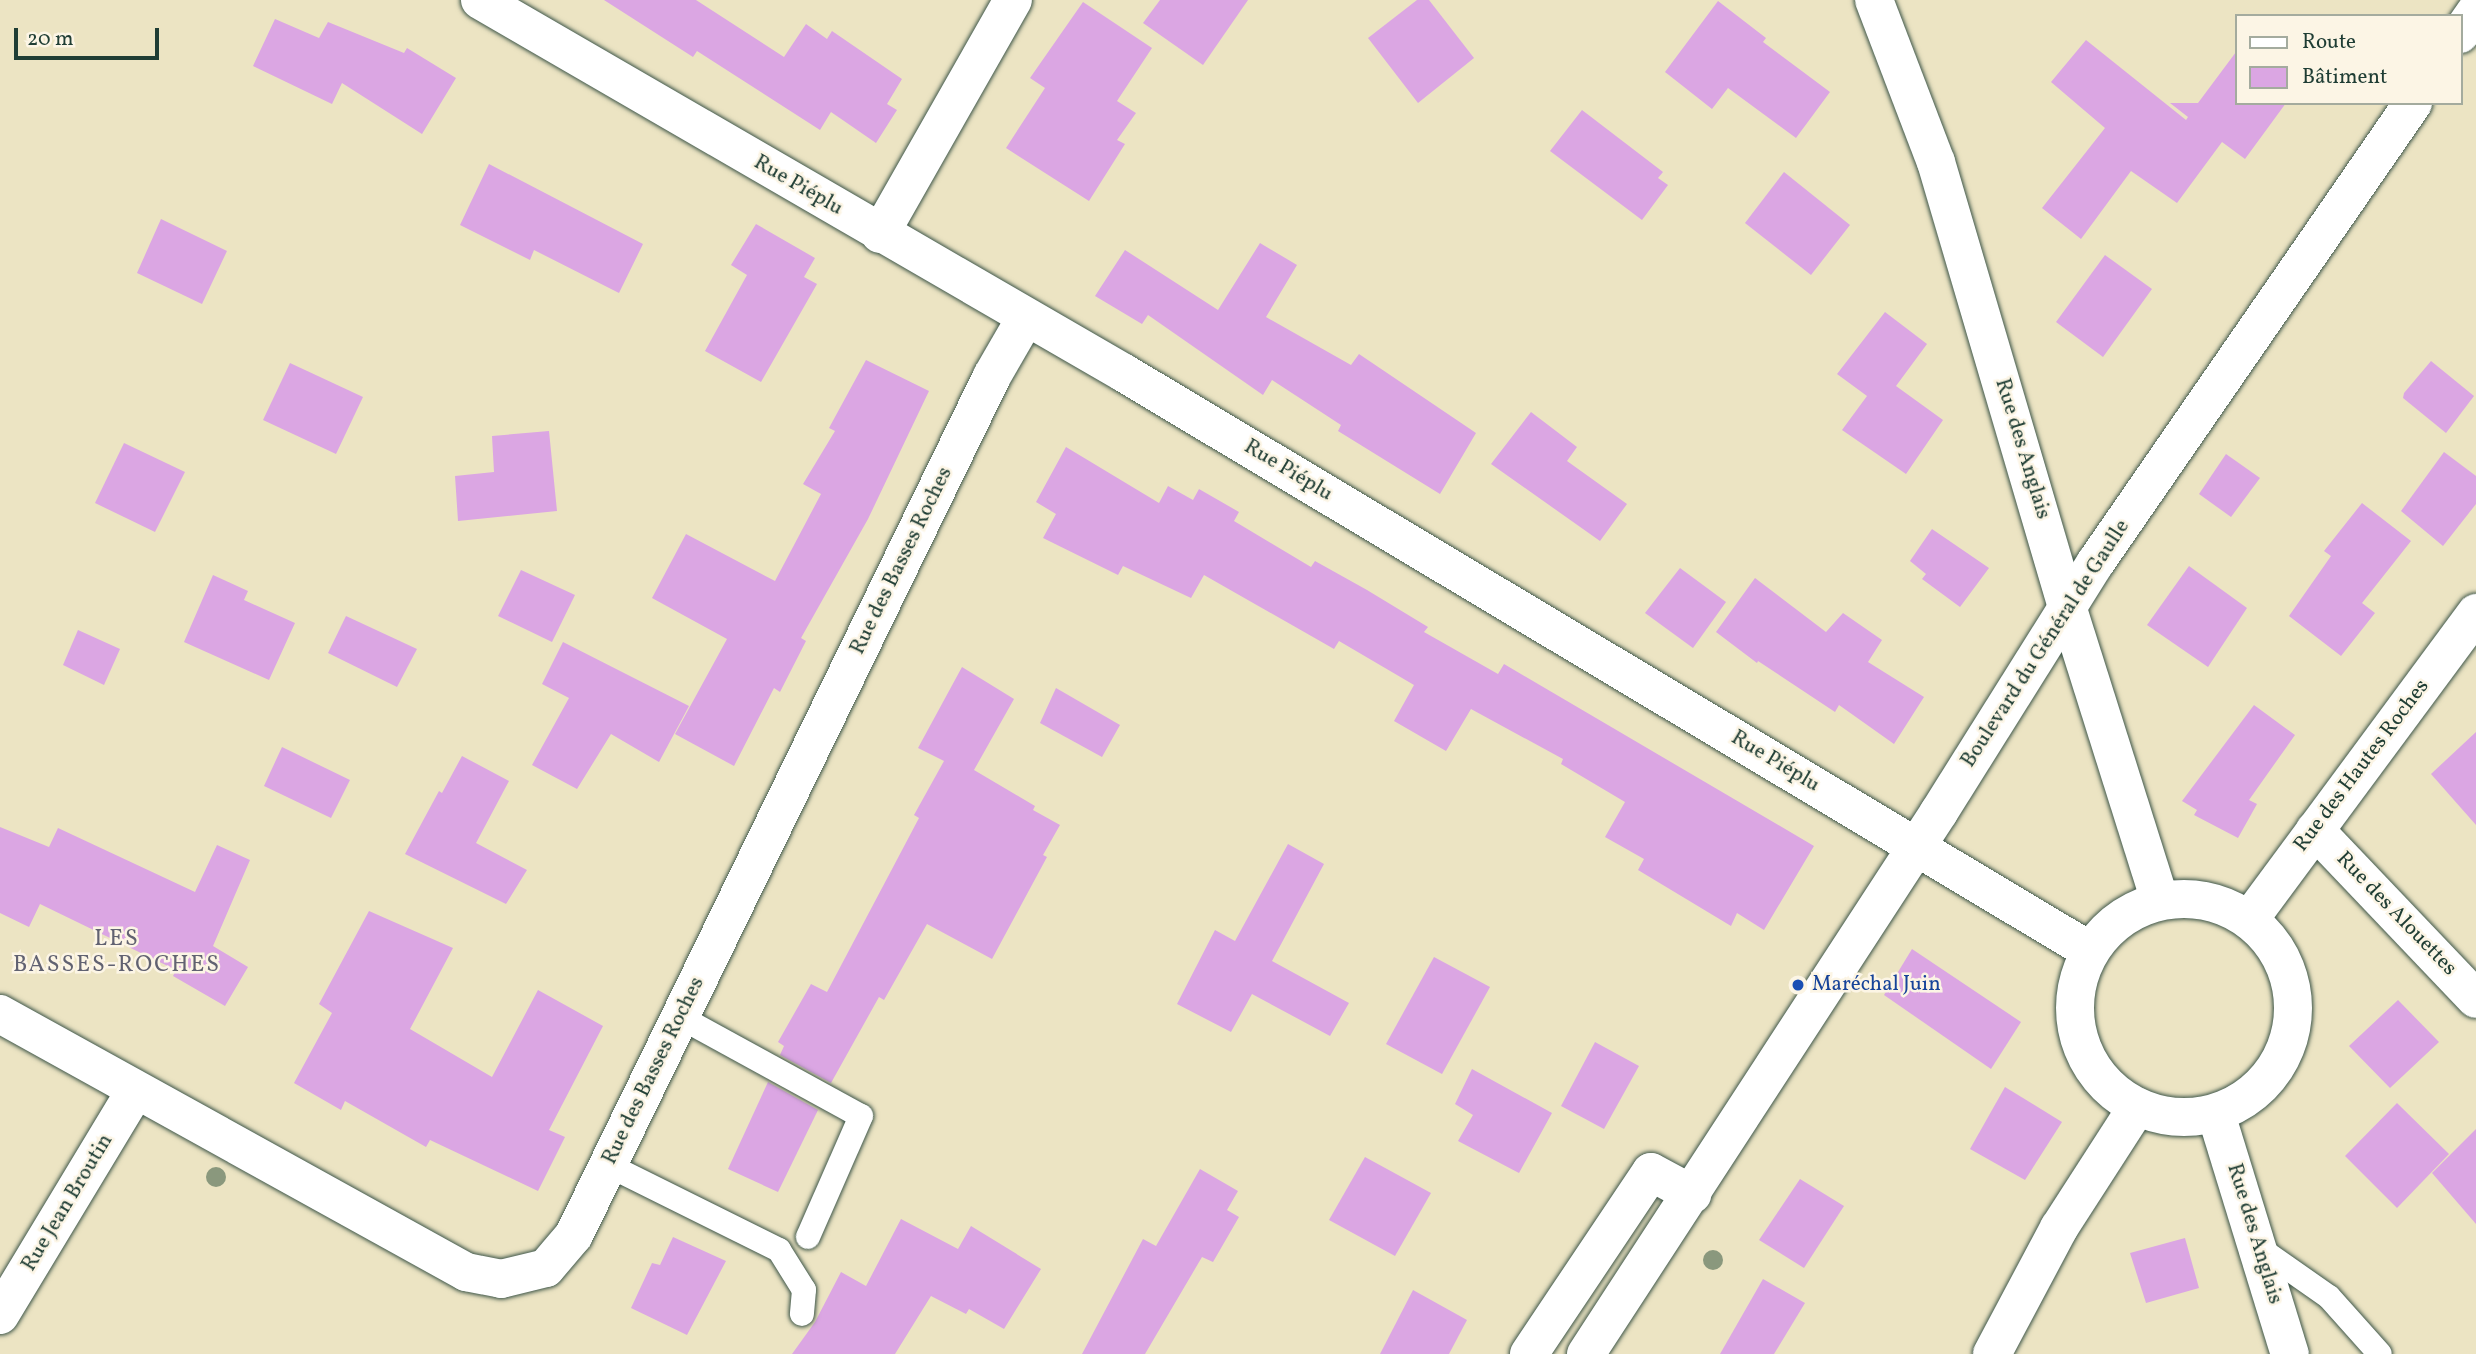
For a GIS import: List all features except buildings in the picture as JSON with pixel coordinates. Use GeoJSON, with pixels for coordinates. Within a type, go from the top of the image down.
{"type":"FeatureCollection","features":[{"type":"Feature","properties":{"kind":"street","name":"Rue Piéplu"},"geometry":{"type":"LineString","coordinates":[[480,0],[1026,317],[2091,951]]}},
{"type":"Feature","properties":{"kind":"street"},"geometry":{"type":"LineString","coordinates":[[880,234],[1013,0]]}},
{"type":"Feature","properties":{"kind":"street","name":"Rue des Anglais"},"geometry":{"type":"LineString","coordinates":[[1874,0],[1936,162],[2067,606],[2160,901]]}},
{"type":"Feature","properties":{"kind":"street"},"geometry":{"type":"LineString","coordinates":[[2462,31],[2476,12]]}},
{"type":"Feature","properties":{"kind":"street","name":"Boulevard du Général de Gaulle"},"geometry":{"type":"LineString","coordinates":[[1586,1354],[1917,845],[2067,606],[2412,105]]}},
{"type":"Feature","properties":{"kind":"street","name":"Rue des Basses Roches"},"geometry":{"type":"LineString","coordinates":[[0,1014],[466,1272],[501,1279],[546,1268],[574,1235],[992,376],[1026,317]]}},
{"type":"Feature","properties":{"kind":"street","name":"Rue des Hautes Roches"},"geometry":{"type":"LineString","coordinates":[[2249,920],[2476,613]]}},
{"type":"Feature","properties":{"kind":"street","name":"Rue des Alouettes"},"geometry":{"type":"LineString","coordinates":[[2315,830],[2476,999]]}},
{"type":"Feature","properties":{"kind":"street"},"geometry":{"type":"LineString","coordinates":[[2191,898],[2221,905],[2249,920],[2273,944],[2289,974],[2294,1009],[2288,1043],[2272,1074],[2247,1098],[2216,1114],[2176,1117],[2137,1107],[2112,1091],[2091,1068],[2079,1040],[2074,1010],[2077,989],[2091,951],[2109,929],[2133,912],[2160,901],[2191,898]]}},
{"type":"Feature","properties":{"kind":"street","name":"Rue Jean Broutin"},"geometry":{"type":"LineString","coordinates":[[0,1315],[135,1091]]}},
{"type":"Feature","properties":{"kind":"street"},"geometry":{"type":"LineString","coordinates":[[1992,1354],[2059,1228],[2137,1107]]}},
{"type":"Feature","properties":{"kind":"street","name":"Rue des Anglais"},"geometry":{"type":"LineString","coordinates":[[2216,1114],[2290,1354]]}},
{"type":"Feature","properties":{"kind":"street"},"geometry":{"type":"LineString","coordinates":[[1529,1354],[1651,1172],[1692,1194]]}},
{"type":"Feature","properties":{"kind":"lane"},"geometry":{"type":"LineString","coordinates":[[680,1017],[861,1116],[808,1237]]}},
{"type":"Feature","properties":{"kind":"lane"},"geometry":{"type":"LineString","coordinates":[[608,1165],[779,1250],[804,1290],[802,1314]]}},
{"type":"Feature","properties":{"kind":"lane"},"geometry":{"type":"LineString","coordinates":[[2259,1248],[2329,1297],[2380,1354]]}},
{"type":"Feature","properties":{"kind":"place","name":"Maréchal Juin"},"geometry":{"type":"Point","coordinates":[1798,985]}},
{"type":"Feature","properties":{"kind":"district","name":"LES BASSES-ROCHES"},"geometry":{"type":"Point","coordinates":[117,952]}}]}
